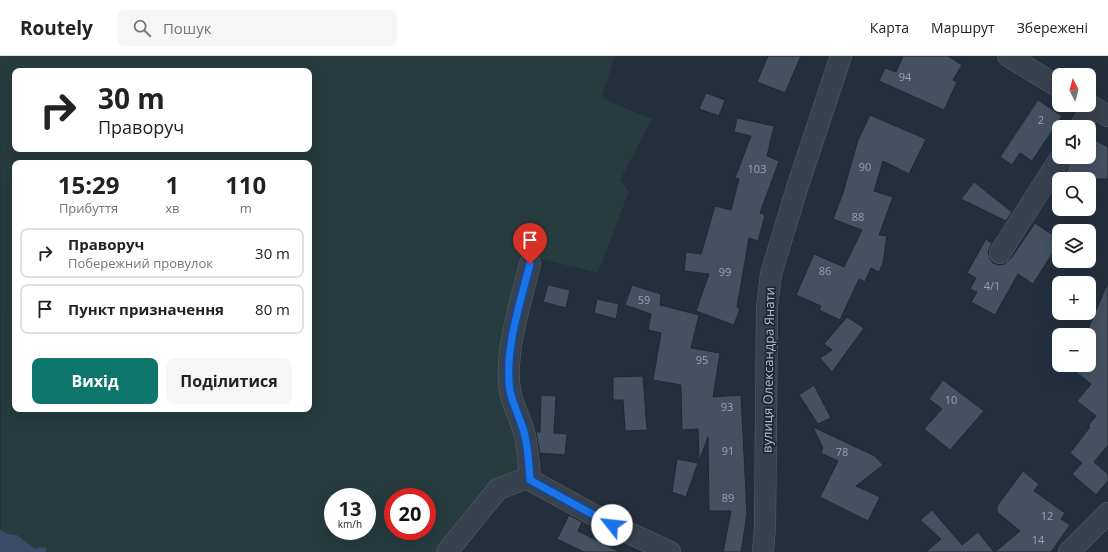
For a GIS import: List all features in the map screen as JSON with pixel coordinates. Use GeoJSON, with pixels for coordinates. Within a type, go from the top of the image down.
{"type":"FeatureCollection","features":[{"type":"Feature","properties":{"kind":"street","name":"вулиця Олександра Янати"},"geometry":{"type":"LineString","coordinates":[[763,552],[765,527],[766,331],[771,274],[797,188],[841,56]]}},
{"type":"Feature","properties":{"kind":"street"},"geometry":{"type":"LineString","coordinates":[[1008,56],[1052,83]]}},
{"type":"Feature","properties":{"kind":"street"},"geometry":{"type":"LineString","coordinates":[[1087,120],[1097,110]]}},
{"type":"Feature","properties":{"kind":"street"},"geometry":{"type":"LineString","coordinates":[[1000,252],[1057,164]]}},
{"type":"Feature","properties":{"kind":"street"},"geometry":{"type":"LineString","coordinates":[[530,264],[516,320],[510,357],[510,391],[524,433],[529,460],[530,480]]}},
{"type":"Feature","properties":{"kind":"street"},"geometry":{"type":"LineString","coordinates":[[447,552],[498,489],[522,480],[530,480],[612,525],[670,552]]}},
{"type":"Feature","properties":{"kind":"street"},"geometry":{"type":"LineString","coordinates":[[1069,552],[1108,513]]}},
{"type":"Feature","properties":{"kind":"green space"},"geometry":{"type":"Polygon","coordinates":[[[0,56],[615,56],[601,98],[652,119],[620,180],[629,191],[598,273],[525,255],[507,319],[527,468],[442,552],[46,552],[46,548],[35,550],[14,534],[8,534],[1,531],[0,56]]]}},
{"type":"Feature","properties":{"kind":"water"},"geometry":{"type":"Polygon","coordinates":[[[0,530],[8,534],[17,535],[35,549],[44,547],[46,548],[46,552],[0,552],[0,530]]]}},
{"type":"Feature","properties":{"kind":"building"},"geometry":{"type":"Polygon","coordinates":[[[768,56],[801,56],[785,93],[757,82],[768,56]]]}},
{"type":"Feature","properties":{"kind":"building"},"geometry":{"type":"Polygon","coordinates":[[[903,56],[948,56],[962,65],[953,80],[957,82],[944,110],[879,81],[885,68],[896,72],[903,56]]]}},
{"type":"Feature","properties":{"kind":"building"},"geometry":{"type":"Polygon","coordinates":[[[706,93],[725,100],[719,116],[699,109],[706,93]]]}},
{"type":"Feature","properties":{"kind":"building"},"geometry":{"type":"Polygon","coordinates":[[[1038,100],[1052,109],[1052,112],[1056,112],[1062,116],[1059,120],[1052,120],[1052,131],[1032,161],[1020,153],[1012,165],[1000,157],[1038,100]]]}},
{"type":"Feature","properties":{"kind":"building"},"geometry":{"type":"Polygon","coordinates":[[[870,115],[926,139],[909,174],[883,161],[874,191],[893,197],[879,235],[887,236],[883,263],[879,272],[871,268],[865,282],[859,279],[840,320],[819,310],[821,306],[796,295],[814,254],[844,267],[862,230],[833,219],[843,193],[858,140],[870,115]]]}},
{"type":"Feature","properties":{"kind":"building"},"geometry":{"type":"Polygon","coordinates":[[[737,118],[774,126],[767,156],[779,161],[760,213],[765,215],[758,241],[749,238],[737,307],[740,308],[734,325],[696,311],[709,274],[684,271],[686,252],[701,254],[715,206],[731,210],[739,179],[735,178],[751,136],[734,132],[737,118]]]}},
{"type":"Feature","properties":{"kind":"building"},"geometry":{"type":"Polygon","coordinates":[[[1096,141],[1108,147],[1108,179],[1096,179],[1096,172],[1066,172],[1070,164],[1096,164],[1096,141]]]}},
{"type":"Feature","properties":{"kind":"building"},"geometry":{"type":"Polygon","coordinates":[[[974,182],[1012,212],[1006,221],[961,199],[974,182]]]}},
{"type":"Feature","properties":{"kind":"building"},"geometry":{"type":"Polygon","coordinates":[[[1035,223],[1052,234],[1052,254],[1033,284],[1018,274],[995,315],[971,302],[977,292],[970,289],[976,278],[967,273],[986,239],[992,243],[988,252],[993,263],[999,265],[1005,264],[1012,257],[1035,223]]]}},
{"type":"Feature","properties":{"kind":"building"},"geometry":{"type":"Polygon","coordinates":[[[1108,282],[1108,445],[1094,462],[1108,474],[1108,481],[1096,495],[1072,474],[1082,463],[1070,453],[1090,427],[1088,426],[1096,416],[1077,401],[1091,384],[1076,372],[1096,372],[1096,328],[1089,327],[1092,320],[1096,320],[1096,310],[1108,282]]]}},
{"type":"Feature","properties":{"kind":"building"},"geometry":{"type":"Polygon","coordinates":[[[548,285],[570,290],[566,308],[543,302],[548,285]]]}},
{"type":"Feature","properties":{"kind":"building"},"geometry":{"type":"Polygon","coordinates":[[[632,285],[661,294],[660,305],[699,315],[691,348],[720,353],[713,397],[741,395],[747,514],[741,552],[723,552],[731,511],[709,511],[708,437],[699,461],[698,429],[682,430],[681,385],[653,380],[661,333],[648,330],[651,314],[625,305],[632,285]]]}},
{"type":"Feature","properties":{"kind":"building"},"geometry":{"type":"Polygon","coordinates":[[[597,299],[619,304],[616,319],[594,313],[597,299]]]}},
{"type":"Feature","properties":{"kind":"building"},"geometry":{"type":"Polygon","coordinates":[[[847,317],[864,328],[832,372],[820,358],[832,350],[824,344],[847,317]]]}},
{"type":"Feature","properties":{"kind":"building"},"geometry":{"type":"Polygon","coordinates":[[[643,376],[647,430],[625,431],[623,400],[613,400],[613,377],[643,376]]]}},
{"type":"Feature","properties":{"kind":"building"},"geometry":{"type":"Polygon","coordinates":[[[943,380],[984,411],[950,450],[924,429],[942,409],[929,399],[943,380]]]}},
{"type":"Feature","properties":{"kind":"building"},"geometry":{"type":"Polygon","coordinates":[[[814,385],[831,418],[818,424],[799,395],[814,385]]]}},
{"type":"Feature","properties":{"kind":"building"},"geometry":{"type":"Polygon","coordinates":[[[541,395],[556,396],[554,433],[567,434],[565,455],[540,453],[536,432],[540,432],[541,395]]]}},
{"type":"Feature","properties":{"kind":"building"},"geometry":{"type":"Polygon","coordinates":[[[813,427],[875,456],[883,465],[856,486],[880,497],[868,521],[820,497],[838,461],[821,453],[823,448],[813,427]]]}},
{"type":"Feature","properties":{"kind":"building"},"geometry":{"type":"Polygon","coordinates":[[[677,459],[698,463],[686,497],[672,492],[677,459]]]}},
{"type":"Feature","properties":{"kind":"building"},"geometry":{"type":"Polygon","coordinates":[[[1023,471],[1039,484],[1034,491],[1065,513],[1061,519],[1070,525],[1051,552],[995,552],[1020,531],[997,512],[997,506],[1023,471]]]}},
{"type":"Feature","properties":{"kind":"building"},"geometry":{"type":"Polygon","coordinates":[[[932,510],[962,545],[978,532],[994,552],[926,552],[941,539],[920,520],[932,510]]]}},
{"type":"Feature","properties":{"kind":"building"},"geometry":{"type":"Polygon","coordinates":[[[569,515],[582,522],[578,531],[620,552],[584,552],[557,539],[569,515]]]}},
{"type":"Feature","properties":{"kind":"route"},"geometry":{"type":"LineString","coordinates":[[530,264],[516,320],[510,357],[510,391],[524,433],[529,460],[530,480],[612,525]]}}]}
